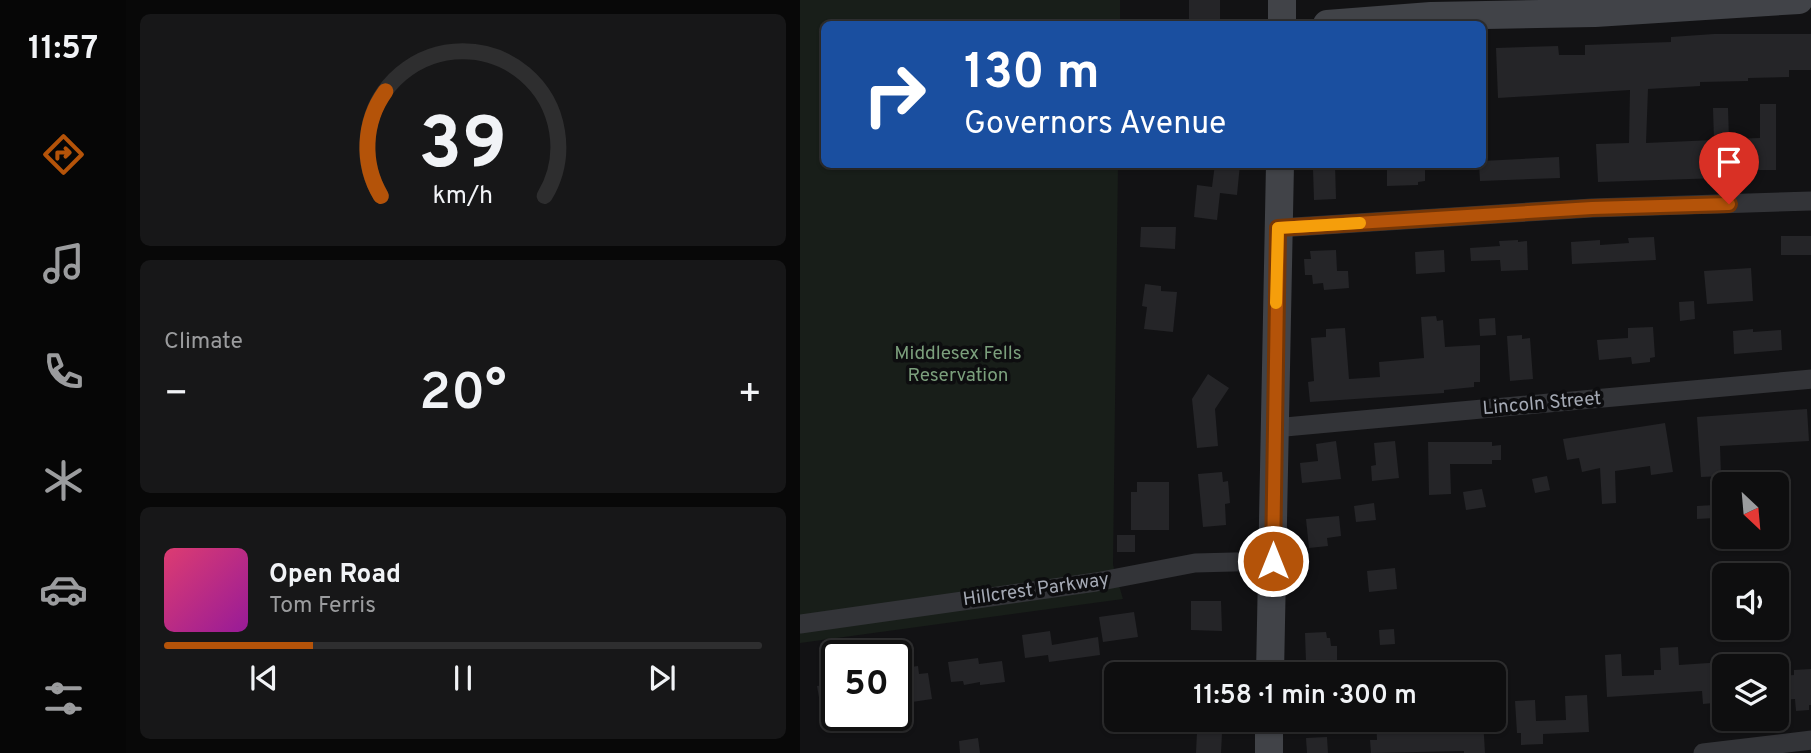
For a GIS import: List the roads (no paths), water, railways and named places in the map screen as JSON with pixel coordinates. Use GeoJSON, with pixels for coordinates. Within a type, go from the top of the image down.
{"type":"FeatureCollection","features":[{"type":"Feature","properties":{"kind":"main road"},"geometry":{"type":"LineString","coordinates":[[1282,0],[1282,21]]}},
{"type":"Feature","properties":{"kind":"main road"},"geometry":{"type":"LineString","coordinates":[[1366,21],[1431,16],[1595,13],[1799,0]]}},
{"type":"Feature","properties":{"kind":"main road"},"geometry":{"type":"LineString","coordinates":[[1270,662],[1280,168]]}},
{"type":"Feature","properties":{"kind":"main road"},"geometry":{"type":"LineString","coordinates":[[1269,732],[1269,753]]}},
{"type":"Feature","properties":{"kind":"street"},"geometry":{"type":"LineString","coordinates":[[1278,228],[1592,208],[1811,201]]}},
{"type":"Feature","properties":{"kind":"street","name":"Lincoln Street"},"geometry":{"type":"LineString","coordinates":[[1274,428],[1811,379]]}},
{"type":"Feature","properties":{"kind":"street","name":"Hillcrest Parkway"},"geometry":{"type":"LineString","coordinates":[[800,624],[1096,582],[1195,563],[1273,561]]}},
{"type":"Feature","properties":{"kind":"street"},"geometry":{"type":"LineString","coordinates":[[1703,753],[1811,740]]}},
{"type":"Feature","properties":{"kind":"park label","name":"Middlesex Fells Reservation"},"geometry":{"type":"Point","coordinates":[958,365]}}]}
